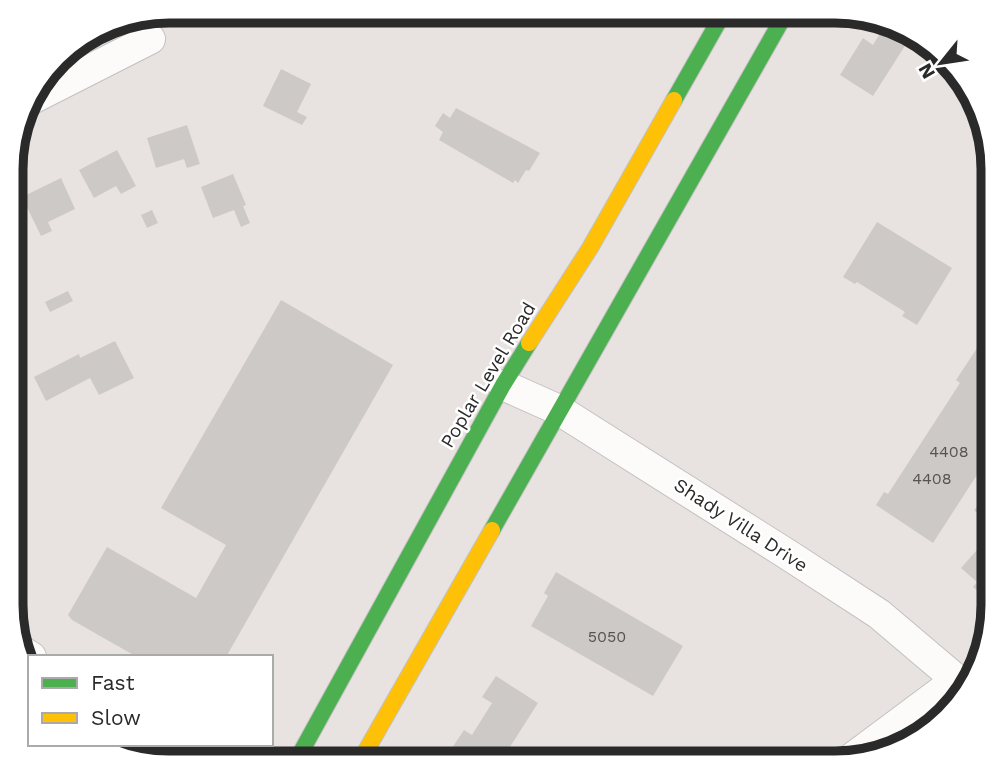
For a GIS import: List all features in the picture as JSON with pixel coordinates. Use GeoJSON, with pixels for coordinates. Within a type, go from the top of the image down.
{"type":"FeatureCollection","features":[{"type":"Feature","properties":{"kind":"main road","name":"Poplar Level Road"},"geometry":{"type":"LineString","coordinates":[[302,751],[503,385],[590,248],[718,23]]}},
{"type":"Feature","properties":{"kind":"main road"},"geometry":{"type":"LineString","coordinates":[[366,751],[781,23]]}},
{"type":"Feature","properties":{"kind":"street"},"geometry":{"type":"LineString","coordinates":[[44,93],[150,39]]}},
{"type":"Feature","properties":{"kind":"street","name":"Shady Villa Drive"},"geometry":{"type":"LineString","coordinates":[[503,385],[559,410],[879,614],[959,682]]}},
{"type":"Feature","properties":{"kind":"street"},"geometry":{"type":"LineString","coordinates":[[868,747],[957,686]]}},
{"type":"Feature","properties":{"kind":"building"},"geometry":{"type":"Polygon","coordinates":[[[882,30],[908,42],[873,96],[840,75],[863,38],[873,45],[882,30]]]}},
{"type":"Feature","properties":{"kind":"building"},"geometry":{"type":"Polygon","coordinates":[[[281,69],[311,84],[297,112],[307,117],[302,125],[263,106],[281,69]]]}},
{"type":"Feature","properties":{"kind":"building"},"geometry":{"type":"Polygon","coordinates":[[[456,108],[540,153],[518,183],[515,180],[513,183],[439,140],[443,132],[435,126],[443,113],[450,118],[456,108]]]}},
{"type":"Feature","properties":{"kind":"building"},"geometry":{"type":"Polygon","coordinates":[[[187,125],[200,164],[187,168],[184,159],[156,168],[147,138],[187,125]]]}},
{"type":"Feature","properties":{"kind":"building"},"geometry":{"type":"Polygon","coordinates":[[[117,150],[136,186],[121,194],[116,186],[94,198],[79,170],[117,150]]]}},
{"type":"Feature","properties":{"kind":"building"},"geometry":{"type":"Polygon","coordinates":[[[233,174],[246,205],[243,206],[250,223],[241,227],[234,210],[213,218],[201,187],[233,174]]]}},
{"type":"Feature","properties":{"kind":"building"},"geometry":{"type":"Polygon","coordinates":[[[61,178],[75,209],[48,222],[52,231],[41,236],[23,197],[61,178]]]}},
{"type":"Feature","properties":{"kind":"building"},"geometry":{"type":"Polygon","coordinates":[[[152,210],[158,223],[147,228],[141,215],[152,210]]]}},
{"type":"Feature","properties":{"kind":"building"},"geometry":{"type":"Polygon","coordinates":[[[877,222],[952,268],[917,325],[902,316],[905,312],[857,282],[855,284],[843,277],[877,222]]]}},
{"type":"Feature","properties":{"kind":"building"},"geometry":{"type":"Polygon","coordinates":[[[68,291],[73,301],[50,312],[45,302],[68,291]]]}},
{"type":"Feature","properties":{"kind":"building"},"geometry":{"type":"Polygon","coordinates":[[[281,300],[393,365],[227,655],[133,655],[72,620],[68,615],[107,547],[196,598],[226,545],[161,508],[281,300]]]}},
{"type":"Feature","properties":{"kind":"building"},"geometry":{"type":"Polygon","coordinates":[[[115,341],[134,378],[99,395],[90,378],[46,401],[34,377],[79,354],[80,358],[115,341]]]}},
{"type":"Feature","properties":{"kind":"building"},"geometry":{"type":"Polygon","coordinates":[[[981,342],[981,469],[933,543],[876,505],[884,492],[888,494],[960,383],[956,380],[981,342]]]}},
{"type":"Feature","properties":{"kind":"building"},"geometry":{"type":"Polygon","coordinates":[[[981,503],[981,517],[974,510],[981,503]]]}},
{"type":"Feature","properties":{"kind":"building"},"geometry":{"type":"Polygon","coordinates":[[[981,545],[981,594],[973,587],[977,582],[961,568],[981,545]]]}},
{"type":"Feature","properties":{"kind":"building"},"geometry":{"type":"Polygon","coordinates":[[[556,572],[683,646],[653,696],[531,626],[548,596],[544,593],[556,572]]]}},
{"type":"Feature","properties":{"kind":"building"},"geometry":{"type":"Polygon","coordinates":[[[496,676],[538,703],[507,751],[450,751],[464,730],[472,735],[492,703],[482,697],[496,676]]]}},
{"type":"Feature","properties":{"kind":"traffic: fast"},"geometry":{"type":"LineString","coordinates":[[674,100],[718,23]]}},
{"type":"Feature","properties":{"kind":"traffic: fast"},"geometry":{"type":"LineString","coordinates":[[492,530],[780,23]]}},
{"type":"Feature","properties":{"kind":"traffic: fast"},"geometry":{"type":"LineString","coordinates":[[302,751],[503,385],[529,343]]}},
{"type":"Feature","properties":{"kind":"traffic: slow"},"geometry":{"type":"LineString","coordinates":[[529,343],[590,248],[674,100]]}},
{"type":"Feature","properties":{"kind":"traffic: slow"},"geometry":{"type":"LineString","coordinates":[[366,751],[492,530]]}}]}
